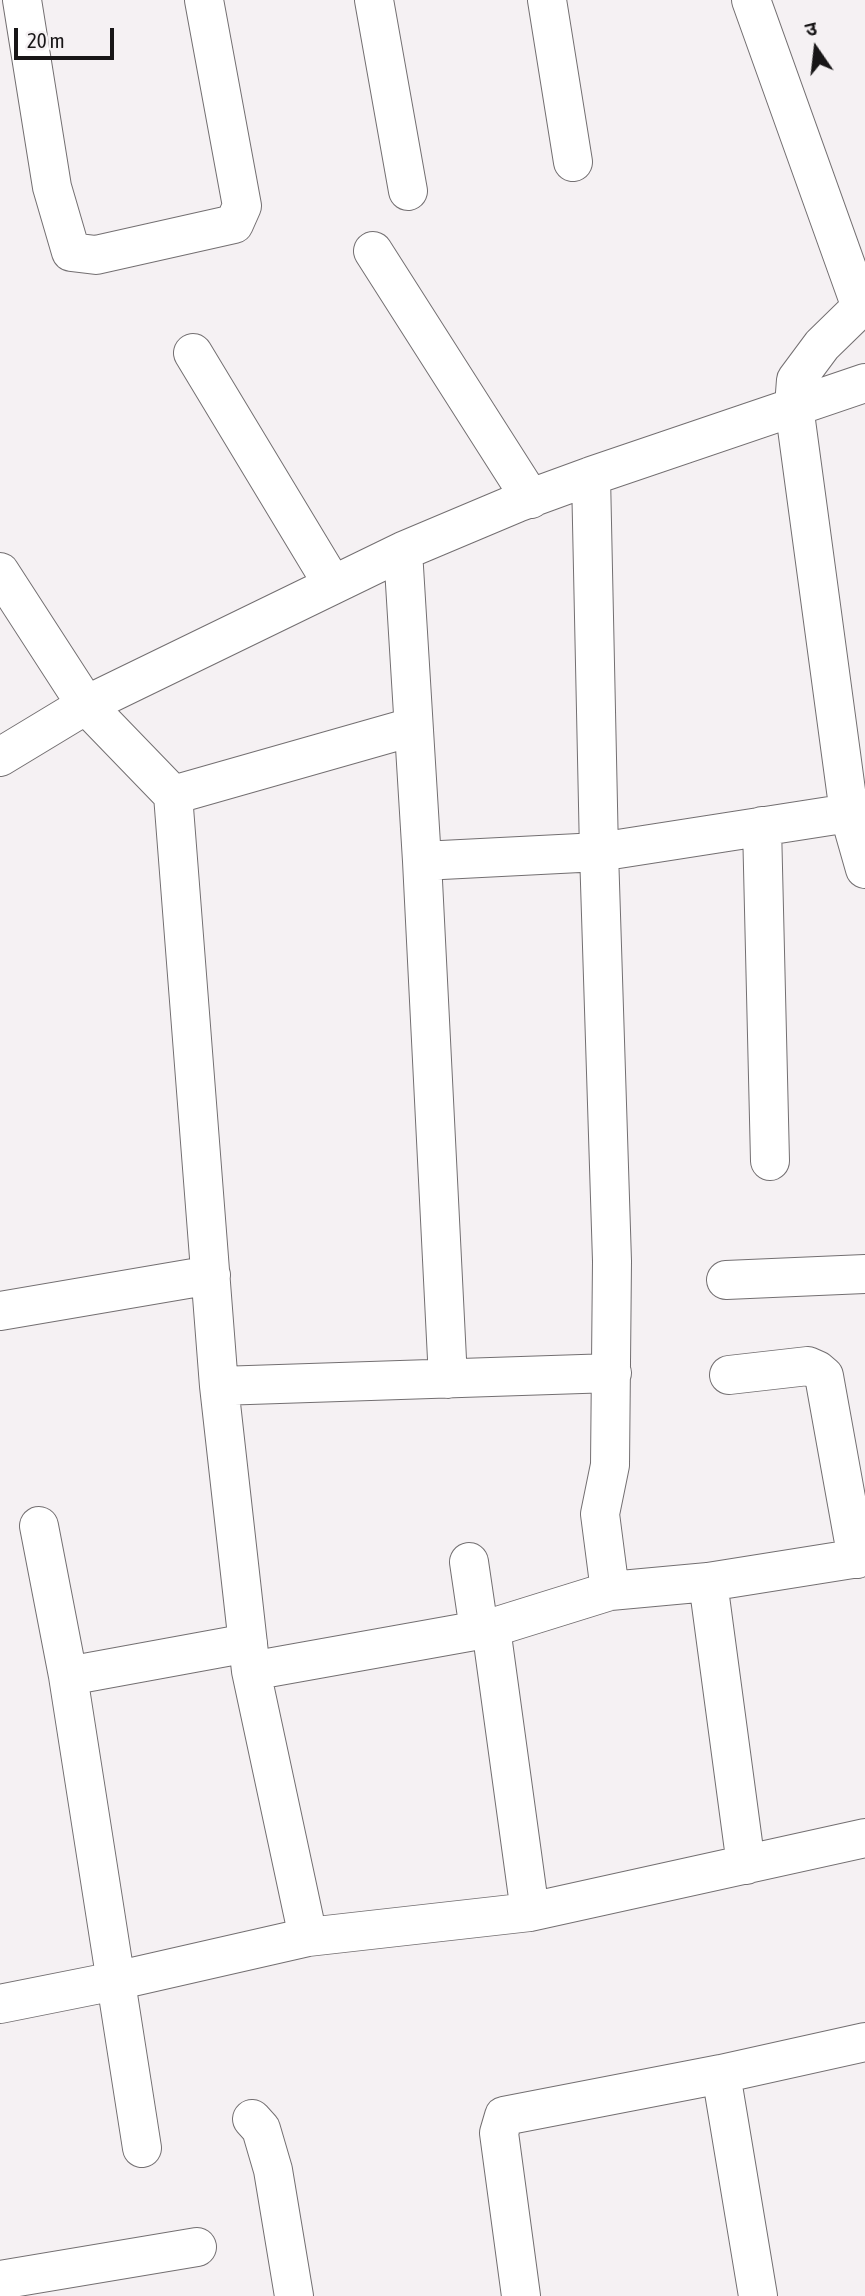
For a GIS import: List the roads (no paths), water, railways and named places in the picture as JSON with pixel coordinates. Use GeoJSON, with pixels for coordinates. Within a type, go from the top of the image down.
{"type":"FeatureCollection","features":[{"type":"Feature","properties":{"kind":"street"},"geometry":{"type":"LineString","coordinates":[[22,0],[52,187],[71,252],[96,255],[234,224],[242,206],[204,0]]}},
{"type":"Feature","properties":{"kind":"street"},"geometry":{"type":"LineString","coordinates":[[374,0],[408,191]]}},
{"type":"Feature","properties":{"kind":"street"},"geometry":{"type":"LineString","coordinates":[[547,0],[573,162]]}},
{"type":"Feature","properties":{"kind":"street"},"geometry":{"type":"LineString","coordinates":[[751,0],[857,296],[865,301],[822,345],[796,380],[794,406],[849,813],[865,869]]}},
{"type":"Feature","properties":{"kind":"street"},"geometry":{"type":"LineString","coordinates":[[373,251],[531,499]]}},
{"type":"Feature","properties":{"kind":"street"},"geometry":{"type":"LineString","coordinates":[[193,353],[333,585]]}},
{"type":"Feature","properties":{"kind":"street"},"geometry":{"type":"LineString","coordinates":[[5,743],[403,551],[591,476],[865,383]]}},
{"type":"Feature","properties":{"kind":"street"},"geometry":{"type":"LineString","coordinates":[[591,476],[612,1261],[610,1465],[600,1514],[610,1591]]}},
{"type":"Feature","properties":{"kind":"street"},"geometry":{"type":"LineString","coordinates":[[403,551],[422,861],[448,1379]]}},
{"type":"Feature","properties":{"kind":"street"},"geometry":{"type":"LineString","coordinates":[[0,572],[86,705],[173,795],[219,1386],[249,1657],[308,1937]]}},
{"type":"Feature","properties":{"kind":"street"},"geometry":{"type":"LineString","coordinates":[[173,795],[412,727]]}},
{"type":"Feature","properties":{"kind":"street"},"geometry":{"type":"LineString","coordinates":[[422,861],[599,852],[849,813]]}},
{"type":"Feature","properties":{"kind":"street"},"geometry":{"type":"LineString","coordinates":[[762,826],[770,1161]]}},
{"type":"Feature","properties":{"kind":"street"},"geometry":{"type":"LineString","coordinates":[[726,1280],[865,1274]]}},
{"type":"Feature","properties":{"kind":"street"},"geometry":{"type":"LineString","coordinates":[[0,1311],[211,1275]]}},
{"type":"Feature","properties":{"kind":"street"},"geometry":{"type":"LineString","coordinates":[[68,1676],[485,1629],[610,1591],[708,1582],[861,1558],[824,1376],[808,1366],[729,1375]]}},
{"type":"Feature","properties":{"kind":"street"},"geometry":{"type":"LineString","coordinates":[[219,1386],[612,1373]]}},
{"type":"Feature","properties":{"kind":"street"},"geometry":{"type":"LineString","coordinates":[[39,1526],[68,1676],[142,2148]]}},
{"type":"Feature","properties":{"kind":"street"},"geometry":{"type":"LineString","coordinates":[[469,1562],[485,1629],[530,1912]]}},
{"type":"Feature","properties":{"kind":"street"},"geometry":{"type":"LineString","coordinates":[[708,1582],[746,1865]]}},
{"type":"Feature","properties":{"kind":"street"},"geometry":{"type":"LineString","coordinates":[[0,2004],[308,1937],[530,1912],[865,1838]]}},
{"type":"Feature","properties":{"kind":"street"},"geometry":{"type":"LineString","coordinates":[[521,2296],[499,2133],[505,2116],[721,2074],[865,2042]]}},
{"type":"Feature","properties":{"kind":"street"},"geometry":{"type":"LineString","coordinates":[[721,2074],[758,2296]]}},
{"type":"Feature","properties":{"kind":"street"},"geometry":{"type":"LineString","coordinates":[[252,2119],[261,2129],[273,2170],[294,2296]]}},
{"type":"Feature","properties":{"kind":"street"},"geometry":{"type":"LineString","coordinates":[[0,2280],[197,2248]]}}]}
